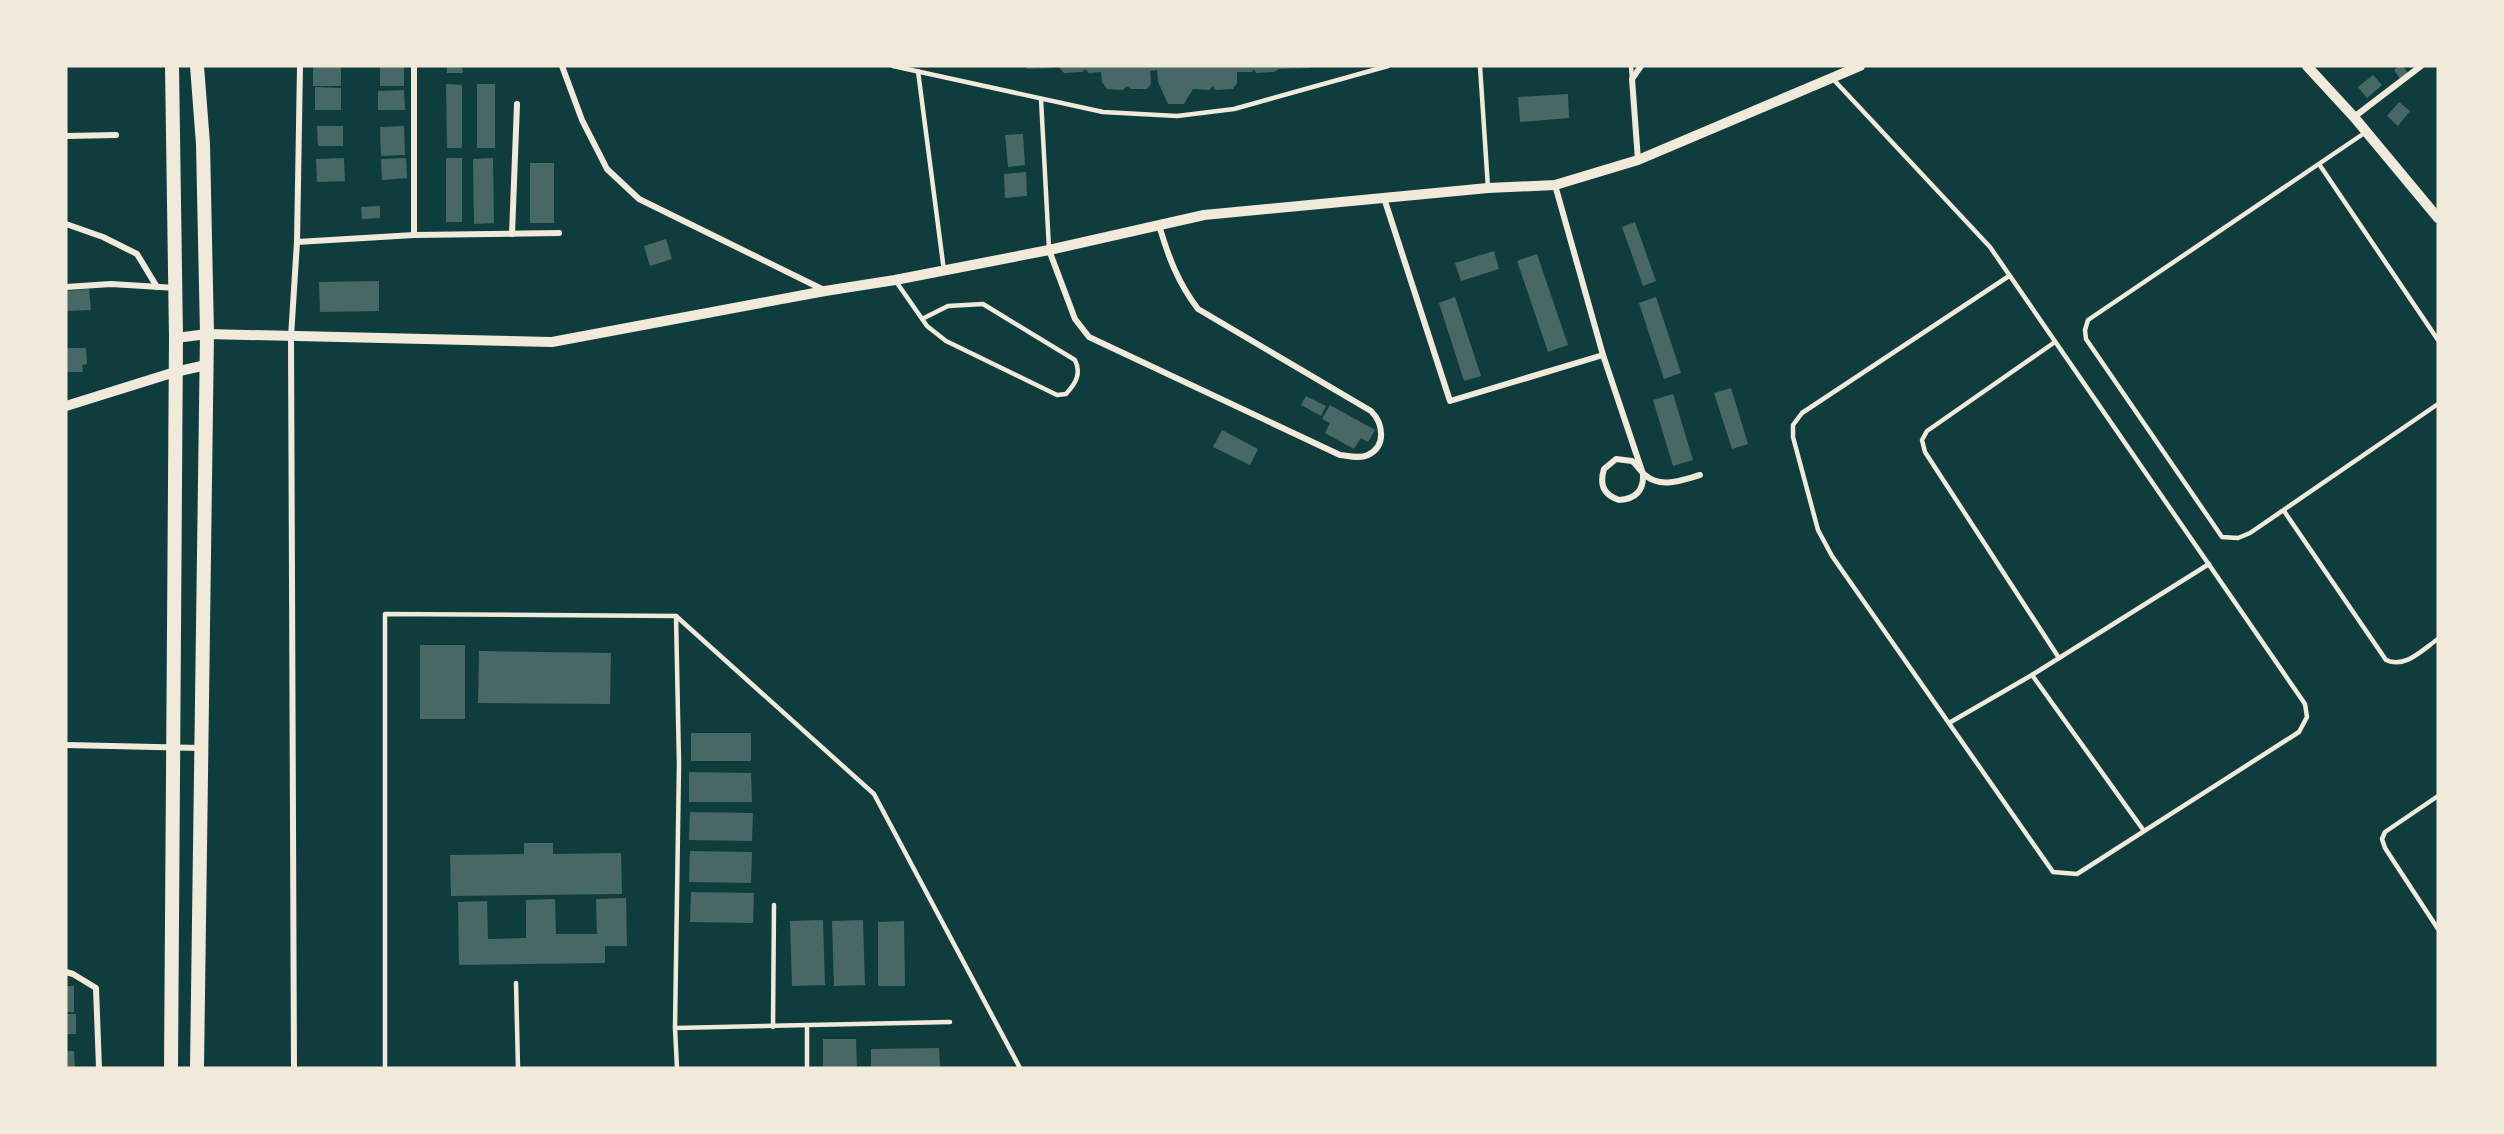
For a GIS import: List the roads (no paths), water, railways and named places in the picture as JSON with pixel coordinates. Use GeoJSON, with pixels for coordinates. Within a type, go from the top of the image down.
{"type":"FeatureCollection","features":[{"type":"Feature","properties":{"kind":"main road"},"geometry":{"type":"LineString","coordinates":[[171,1068],[176,338],[172,66]]}},
{"type":"Feature","properties":{"kind":"main road"},"geometry":{"type":"LineString","coordinates":[[197,66],[203,144],[207,334],[197,1068]]}},
{"type":"Feature","properties":{"kind":"street"},"geometry":{"type":"LineString","coordinates":[[294,1068],[291,337],[297,242],[300,66]]}},
{"type":"Feature","properties":{"kind":"street"},"geometry":{"type":"LineString","coordinates":[[414,66],[414,236]]}},
{"type":"Feature","properties":{"kind":"street"},"geometry":{"type":"LineString","coordinates":[[562,66],[582,120],[607,169],[639,199],[825,291]]}},
{"type":"Feature","properties":{"kind":"street"},"geometry":{"type":"LineString","coordinates":[[1638,160],[1632,79],[1641,66]]}},
{"type":"Feature","properties":{"kind":"street"},"geometry":{"type":"LineString","coordinates":[[176,338],[207,334],[552,342],[944,271],[1204,215],[1488,188],[1554,185],[1638,160],[1860,66]]}},
{"type":"Feature","properties":{"kind":"street"},"geometry":{"type":"LineString","coordinates":[[2307,66],[2367,132],[2438,219]]}},
{"type":"Feature","properties":{"kind":"street"},"geometry":{"type":"LineString","coordinates":[[2354,117],[2421,66]]}},
{"type":"Feature","properties":{"kind":"street"},"geometry":{"type":"LineString","coordinates":[[512,234],[517,104]]}},
{"type":"Feature","properties":{"kind":"street"},"geometry":{"type":"LineString","coordinates":[[66,136],[116,135]]}},
{"type":"Feature","properties":{"kind":"street"},"geometry":{"type":"LineString","coordinates":[[1554,185],[1603,355],[1642,474],[1641,490],[1628,500],[1612,498],[1602,485],[1604,469],[1616,459],[1632,461],[1642,474],[1654,482],[1679,481],[1700,475]]}},
{"type":"Feature","properties":{"kind":"street"},"geometry":{"type":"LineString","coordinates":[[1384,198],[1450,401],[1603,355]]}},
{"type":"Feature","properties":{"kind":"street"},"geometry":{"type":"LineString","coordinates":[[66,224],[103,237],[137,254],[157,287]]}},
{"type":"Feature","properties":{"kind":"street"},"geometry":{"type":"LineString","coordinates":[[1049,250],[1075,319],[1089,337],[1340,455],[1359,457],[1369,455],[1379,446],[1383,432],[1380,420],[1371,411],[1198,309],[1184,291],[1171,264],[1159,225]]}},
{"type":"Feature","properties":{"kind":"street"},"geometry":{"type":"LineString","coordinates":[[297,242],[414,236],[559,233]]}},
{"type":"Feature","properties":{"kind":"street"},"geometry":{"type":"LineString","coordinates":[[66,287],[111,284],[176,288]]}},
{"type":"Feature","properties":{"kind":"street"},"geometry":{"type":"LineString","coordinates":[[66,406],[175,372],[206,365]]}},
{"type":"Feature","properties":{"kind":"street"},"geometry":{"type":"LineString","coordinates":[[66,745],[200,748]]}},
{"type":"Feature","properties":{"kind":"street"},"geometry":{"type":"LineString","coordinates":[[66,972],[74,974],[96,988],[99,1068]]}},
{"type":"Feature","properties":{"kind":"lane"},"geometry":{"type":"LineString","coordinates":[[893,66],[1103,112],[1177,116],[1234,110],[1388,66]]}},
{"type":"Feature","properties":{"kind":"lane"},"geometry":{"type":"LineString","coordinates":[[1480,66],[1488,188]]}},
{"type":"Feature","properties":{"kind":"lane"},"geometry":{"type":"LineString","coordinates":[[1631,66],[1632,79]]}},
{"type":"Feature","properties":{"kind":"lane"},"geometry":{"type":"LineString","coordinates":[[918,71],[944,271]]}},
{"type":"Feature","properties":{"kind":"lane"},"geometry":{"type":"LineString","coordinates":[[1832,78],[1990,247],[2305,704],[2307,717],[2299,732],[2077,874],[2053,872],[1832,556],[1818,530],[1793,437],[1793,425],[1802,413],[2009,276]]}},
{"type":"Feature","properties":{"kind":"lane"},"geometry":{"type":"LineString","coordinates":[[1041,99],[1049,250]]}},
{"type":"Feature","properties":{"kind":"lane"},"geometry":{"type":"LineString","coordinates":[[2367,132],[2088,320],[2085,330],[2086,339],[2222,537],[2238,538],[2250,533],[2438,404]]}},
{"type":"Feature","properties":{"kind":"lane"},"geometry":{"type":"LineString","coordinates":[[2319,164],[2438,340]]}},
{"type":"Feature","properties":{"kind":"lane"},"geometry":{"type":"LineString","coordinates":[[895,280],[922,319],[927,326],[946,341],[1058,395],[1065,394],[1077,378],[1079,368],[1075,360],[983,304],[948,306],[922,319]]}},
{"type":"Feature","properties":{"kind":"lane"},"geometry":{"type":"LineString","coordinates":[[2055,342],[1927,431],[1922,440],[1925,452],[2059,658]]}},
{"type":"Feature","properties":{"kind":"lane"},"geometry":{"type":"LineString","coordinates":[[2284,511],[2386,660],[2394,664],[2403,663],[2438,639]]}},
{"type":"Feature","properties":{"kind":"lane"},"geometry":{"type":"LineString","coordinates":[[1949,723],[2032,675],[2209,564]]}},
{"type":"Feature","properties":{"kind":"lane"},"geometry":{"type":"LineString","coordinates":[[385,1068],[385,614],[675,616],[874,794],[1020,1068]]}},
{"type":"Feature","properties":{"kind":"lane"},"geometry":{"type":"LineString","coordinates":[[675,616],[679,764],[675,1028],[678,1068]]}},
{"type":"Feature","properties":{"kind":"lane"},"geometry":{"type":"LineString","coordinates":[[2032,675],[2144,831]]}},
{"type":"Feature","properties":{"kind":"lane"},"geometry":{"type":"LineString","coordinates":[[2438,796],[2385,832],[2382,840],[2438,929]]}},
{"type":"Feature","properties":{"kind":"lane"},"geometry":{"type":"LineString","coordinates":[[773,1027],[774,905]]}},
{"type":"Feature","properties":{"kind":"lane"},"geometry":{"type":"LineString","coordinates":[[516,983],[518,1068]]}},
{"type":"Feature","properties":{"kind":"lane"},"geometry":{"type":"LineString","coordinates":[[675,1028],[950,1022]]}},
{"type":"Feature","properties":{"kind":"lane"},"geometry":{"type":"LineString","coordinates":[[807,1026],[807,1068]]}}]}
